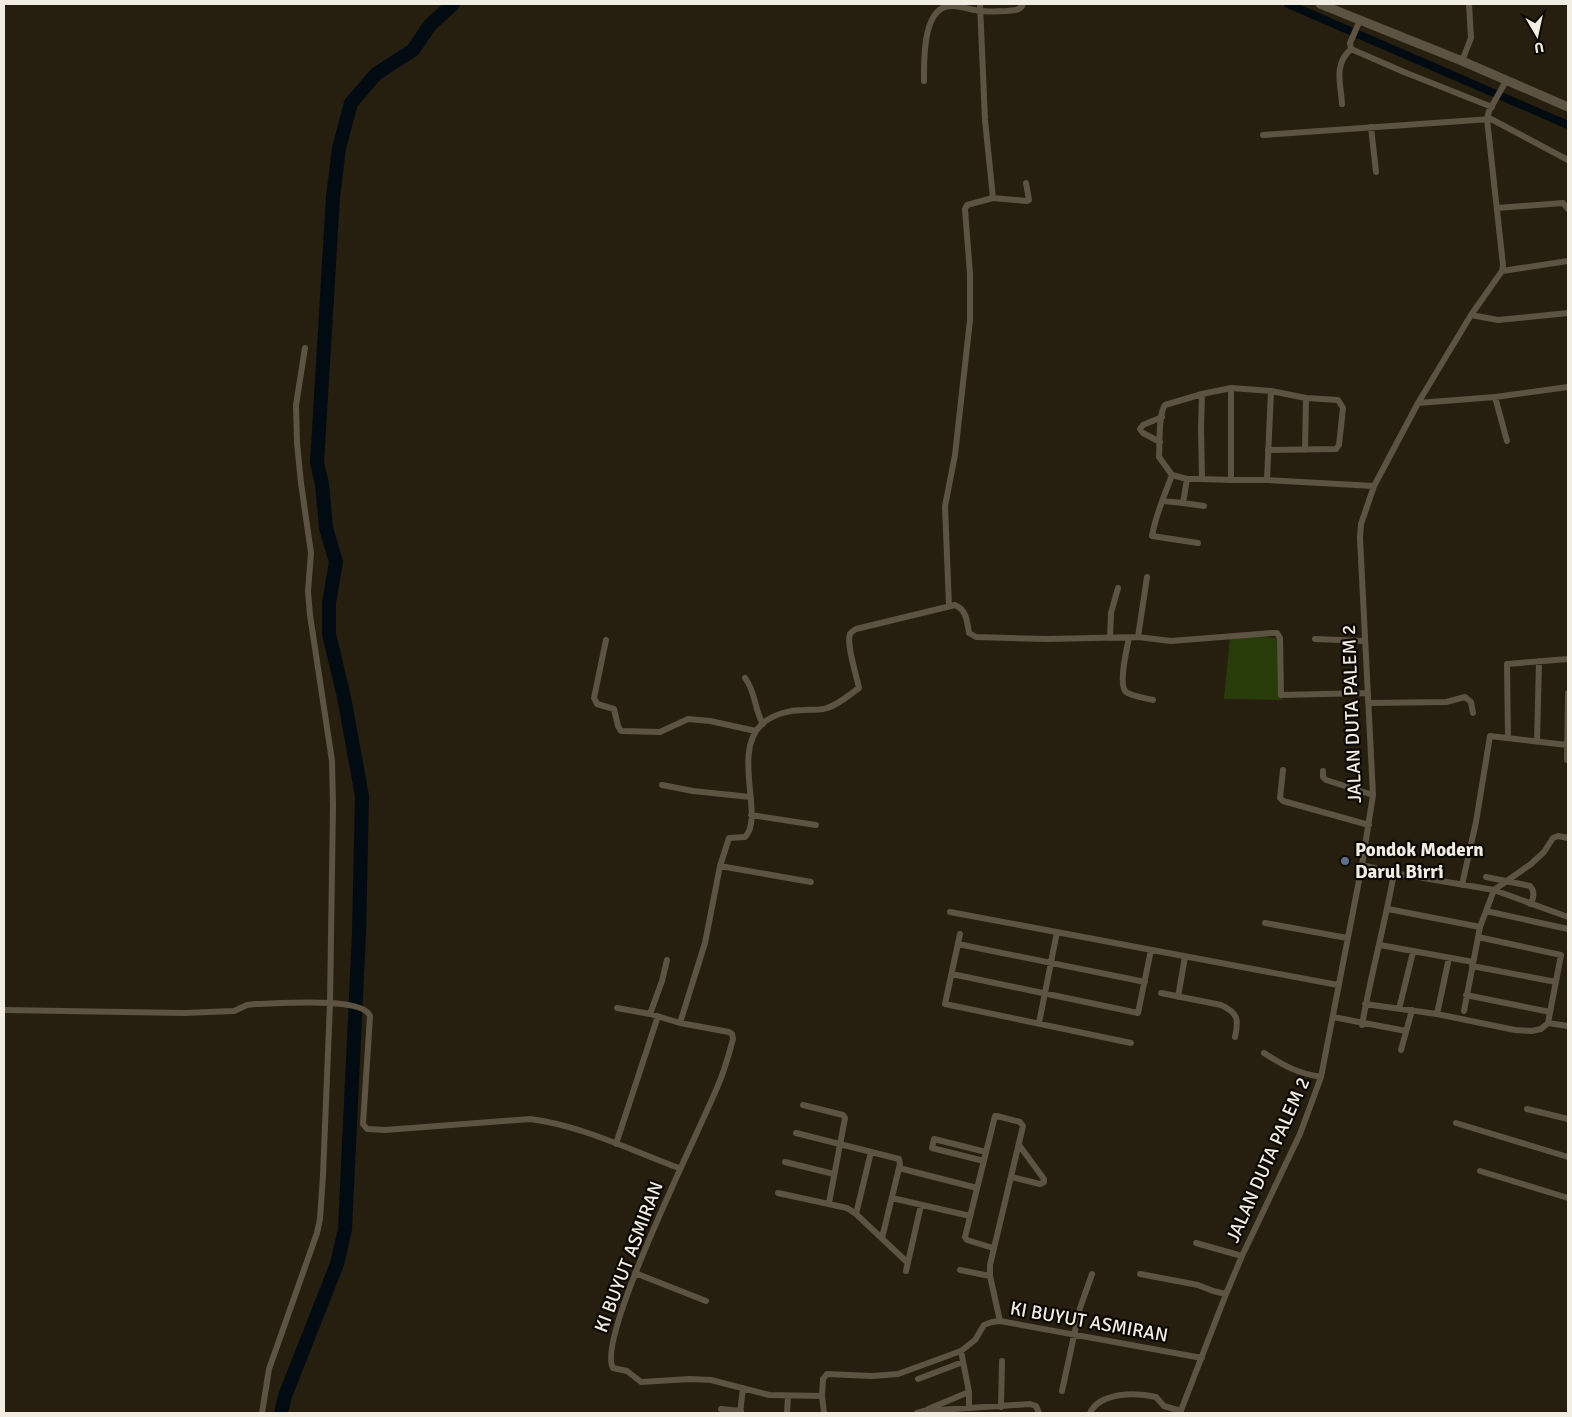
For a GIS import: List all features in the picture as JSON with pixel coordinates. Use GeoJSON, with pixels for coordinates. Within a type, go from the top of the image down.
{"type":"FeatureCollection","features":[{"type":"Feature","properties":{"kind":"street"},"geometry":{"type":"LineString","coordinates":[[924,81],[925,38],[928,26],[944,8],[952,5],[1016,10],[1022,7],[1023,4]]}},
{"type":"Feature","properties":{"kind":"street"},"geometry":{"type":"LineString","coordinates":[[1320,4],[1359,23],[1462,61],[1505,83],[1568,107]]}},
{"type":"Feature","properties":{"kind":"street"},"geometry":{"type":"LineString","coordinates":[[1462,61],[1471,38],[1469,4]]}},
{"type":"Feature","properties":{"kind":"street"},"geometry":{"type":"LineString","coordinates":[[980,7],[985,120],[993,198]]}},
{"type":"Feature","properties":{"kind":"street"},"geometry":{"type":"LineString","coordinates":[[1342,104],[1339,72],[1359,23]]}},
{"type":"Feature","properties":{"kind":"street"},"geometry":{"type":"LineString","coordinates":[[1350,46],[1404,72],[1492,108]]}},
{"type":"Feature","properties":{"kind":"street"},"geometry":{"type":"LineString","coordinates":[[1505,83],[1487,119],[1503,265],[1502,271],[1568,261]]}},
{"type":"Feature","properties":{"kind":"street"},"geometry":{"type":"LineString","coordinates":[[1263,135],[1494,119],[1568,160]]}},
{"type":"Feature","properties":{"kind":"street"},"geometry":{"type":"LineString","coordinates":[[1372,126],[1376,172]]}},
{"type":"Feature","properties":{"kind":"street"},"geometry":{"type":"LineString","coordinates":[[949,606],[944,506],[955,455],[970,320],[970,274],[965,209],[967,205],[993,198],[1030,200],[1026,183]]}},
{"type":"Feature","properties":{"kind":"street"},"geometry":{"type":"LineString","coordinates":[[1497,208],[1563,203],[1568,209]]}},
{"type":"Feature","properties":{"kind":"street","name":"JALAN DUTA PALEM 2"},"geometry":{"type":"LineString","coordinates":[[1181,1412],[1226,1294],[1300,1134],[1321,1077],[1362,864],[1373,795],[1366,693],[1361,524],[1374,486],[1418,403],[1471,315],[1502,271]]}},
{"type":"Feature","properties":{"kind":"street"},"geometry":{"type":"LineString","coordinates":[[1471,315],[1498,320],[1568,313]]}},
{"type":"Feature","properties":{"kind":"street"},"geometry":{"type":"LineString","coordinates":[[262,1413],[269,1369],[317,1233],[320,1219],[333,1003],[332,760],[310,615],[308,591],[311,553],[297,443],[296,405],[305,348]]}},
{"type":"Feature","properties":{"kind":"street"},"geometry":{"type":"LineString","coordinates":[[1418,403],[1495,397],[1568,386]]}},
{"type":"Feature","properties":{"kind":"street"},"geometry":{"type":"LineString","coordinates":[[1231,388],[1231,480]]}},
{"type":"Feature","properties":{"kind":"street"},"geometry":{"type":"LineString","coordinates":[[1268,450],[1332,450],[1339,447],[1343,408],[1338,400],[1306,398],[1271,390],[1231,388],[1202,394],[1165,405],[1163,408],[1159,457],[1172,476],[1187,479],[1267,480],[1374,486]]}},
{"type":"Feature","properties":{"kind":"street"},"geometry":{"type":"LineString","coordinates":[[1267,480],[1271,390]]}},
{"type":"Feature","properties":{"kind":"street"},"geometry":{"type":"LineString","coordinates":[[1202,394],[1202,479]]}},
{"type":"Feature","properties":{"kind":"street"},"geometry":{"type":"LineString","coordinates":[[1495,397],[1508,441]]}},
{"type":"Feature","properties":{"kind":"street"},"geometry":{"type":"LineString","coordinates":[[1305,450],[1306,398]]}},
{"type":"Feature","properties":{"kind":"street"},"geometry":{"type":"LineString","coordinates":[[1160,442],[1143,433],[1140,429],[1143,425],[1162,417]]}},
{"type":"Feature","properties":{"kind":"street"},"geometry":{"type":"LineString","coordinates":[[1172,476],[1156,514],[1152,536],[1198,543]]}},
{"type":"Feature","properties":{"kind":"street"},"geometry":{"type":"LineString","coordinates":[[1183,503],[1187,479]]}},
{"type":"Feature","properties":{"kind":"street"},"geometry":{"type":"LineString","coordinates":[[1163,501],[1204,506]]}},
{"type":"Feature","properties":{"kind":"street"},"geometry":{"type":"LineString","coordinates":[[1138,637],[1147,577]]}},
{"type":"Feature","properties":{"kind":"street"},"geometry":{"type":"LineString","coordinates":[[1110,638],[1111,613],[1118,588]]}},
{"type":"Feature","properties":{"kind":"street"},"geometry":{"type":"LineString","coordinates":[[680,1023],[705,943],[720,866],[729,838],[742,838],[746,836],[749,830],[751,815],[748,776],[752,735],[763,724],[788,711],[825,709],[859,688],[849,636],[852,632],[955,605],[961,608],[966,618],[969,633],[976,637],[1047,639],[1138,637],[1171,640],[1277,633],[1280,643],[1281,695],[1366,693]]}},
{"type":"Feature","properties":{"kind":"street"},"geometry":{"type":"LineString","coordinates":[[1129,638],[1123,677],[1124,688],[1127,692],[1152,700]]}},
{"type":"Feature","properties":{"kind":"street"},"geometry":{"type":"LineString","coordinates":[[1315,639],[1364,641]]}},
{"type":"Feature","properties":{"kind":"street"},"geometry":{"type":"LineString","coordinates":[[606,640],[594,698],[597,704],[614,709],[621,731],[660,732],[688,718],[756,731]]}},
{"type":"Feature","properties":{"kind":"street"},"geometry":{"type":"LineString","coordinates":[[1508,738],[1507,664],[1568,658]]}},
{"type":"Feature","properties":{"kind":"street"},"geometry":{"type":"LineString","coordinates":[[1537,742],[1539,661]]}},
{"type":"Feature","properties":{"kind":"street"},"geometry":{"type":"LineString","coordinates":[[745,678],[752,690],[757,712],[763,724]]}},
{"type":"Feature","properties":{"kind":"street"},"geometry":{"type":"LineString","coordinates":[[1567,760],[1568,693]]}},
{"type":"Feature","properties":{"kind":"street"},"geometry":{"type":"LineString","coordinates":[[1368,703],[1446,702],[1465,697],[1471,702],[1473,714]]}},
{"type":"Feature","properties":{"kind":"street"},"geometry":{"type":"LineString","coordinates":[[1462,885],[1476,822],[1490,736],[1567,745]]}},
{"type":"Feature","properties":{"kind":"street"},"geometry":{"type":"LineString","coordinates":[[1283,770],[1280,798],[1283,801],[1369,825]]}},
{"type":"Feature","properties":{"kind":"street"},"geometry":{"type":"LineString","coordinates":[[1323,771],[1323,777],[1326,780],[1373,795]]}},
{"type":"Feature","properties":{"kind":"street"},"geometry":{"type":"LineString","coordinates":[[662,785],[693,791],[750,797]]}},
{"type":"Feature","properties":{"kind":"street"},"geometry":{"type":"LineString","coordinates":[[751,815],[816,825]]}},
{"type":"Feature","properties":{"kind":"street"},"geometry":{"type":"LineString","coordinates":[[1464,1011],[1480,927],[1494,890],[1544,852],[1553,838],[1558,836],[1568,838]]}},
{"type":"Feature","properties":{"kind":"street"},"geometry":{"type":"LineString","coordinates":[[1362,864],[1394,873],[1494,890],[1568,917]]}},
{"type":"Feature","properties":{"kind":"street"},"geometry":{"type":"LineString","coordinates":[[720,866],[811,882]]}},
{"type":"Feature","properties":{"kind":"street"},"geometry":{"type":"LineString","coordinates":[[1362,1024],[1388,909],[1394,873]]}},
{"type":"Feature","properties":{"kind":"street"},"geometry":{"type":"LineString","coordinates":[[1486,877],[1509,880],[1531,887],[1533,896],[1530,904]]}},
{"type":"Feature","properties":{"kind":"street"},"geometry":{"type":"LineString","coordinates":[[1388,909],[1480,927]]}},
{"type":"Feature","properties":{"kind":"street"},"geometry":{"type":"LineString","coordinates":[[1486,911],[1568,929]]}},
{"type":"Feature","properties":{"kind":"street"},"geometry":{"type":"LineString","coordinates":[[950,912],[1338,986]]}},
{"type":"Feature","properties":{"kind":"street"},"geometry":{"type":"LineString","coordinates":[[1265,923],[1347,938]]}},
{"type":"Feature","properties":{"kind":"street"},"geometry":{"type":"LineString","coordinates":[[1039,1024],[1056,932]]}},
{"type":"Feature","properties":{"kind":"street"},"geometry":{"type":"LineString","coordinates":[[960,934],[945,1004],[1131,1043]]}},
{"type":"Feature","properties":{"kind":"street"},"geometry":{"type":"LineString","coordinates":[[1478,936],[1561,955],[1548,1023]]}},
{"type":"Feature","properties":{"kind":"street"},"geometry":{"type":"LineString","coordinates":[[958,944],[1144,982]]}},
{"type":"Feature","properties":{"kind":"street"},"geometry":{"type":"LineString","coordinates":[[1380,945],[1556,982]]}},
{"type":"Feature","properties":{"kind":"street"},"geometry":{"type":"LineString","coordinates":[[952,974],[1138,1013],[1151,950]]}},
{"type":"Feature","properties":{"kind":"street"},"geometry":{"type":"LineString","coordinates":[[1400,1009],[1413,952]]}},
{"type":"Feature","properties":{"kind":"street"},"geometry":{"type":"LineString","coordinates":[[1178,997],[1185,956]]}},
{"type":"Feature","properties":{"kind":"street"},"geometry":{"type":"LineString","coordinates":[[1437,1014],[1449,958]]}},
{"type":"Feature","properties":{"kind":"street"},"geometry":{"type":"LineString","coordinates":[[650,1014],[662,981],[667,960]]}},
{"type":"Feature","properties":{"kind":"street"},"geometry":{"type":"LineString","coordinates":[[1161,993],[1221,1005],[1230,1009],[1237,1018],[1236,1036]]}},
{"type":"Feature","properties":{"kind":"street"},"geometry":{"type":"LineString","coordinates":[[1466,995],[1550,1012]]}},
{"type":"Feature","properties":{"kind":"street"},"geometry":{"type":"LineString","coordinates":[[4,1010],[202,1012],[234,1011],[255,1004],[333,1003],[357,1006],[366,1010],[370,1016],[363,1124],[367,1129],[376,1131],[530,1119],[577,1130],[679,1168]]}},
{"type":"Feature","properties":{"kind":"street"},"geometry":{"type":"LineString","coordinates":[[1365,1004],[1437,1014],[1524,1031],[1541,1028],[1548,1023],[1568,1026]]}},
{"type":"Feature","properties":{"kind":"street","name":"KI BUYUT ASMIRAN"},"geometry":{"type":"LineString","coordinates":[[617,1008],[729,1032],[732,1034],[733,1039],[720,1081],[679,1168],[635,1273],[611,1344],[610,1359],[613,1368],[627,1371],[641,1382],[711,1380],[769,1395],[822,1396],[823,1379],[827,1374],[872,1376],[898,1374],[961,1350],[975,1340],[984,1325],[1000,1321],[1202,1358]]}},
{"type":"Feature","properties":{"kind":"street"},"geometry":{"type":"LineString","coordinates":[[1401,1050],[1412,1010]]}},
{"type":"Feature","properties":{"kind":"street"},"geometry":{"type":"LineString","coordinates":[[616,1144],[658,1016]]}},
{"type":"Feature","properties":{"kind":"street"},"geometry":{"type":"LineString","coordinates":[[1332,1017],[1406,1031]]}},
{"type":"Feature","properties":{"kind":"street"},"geometry":{"type":"LineString","coordinates":[[1264,1053],[1284,1066],[1301,1073],[1321,1077]]}},
{"type":"Feature","properties":{"kind":"street"},"geometry":{"type":"LineString","coordinates":[[803,1105],[844,1116],[829,1203]]}},
{"type":"Feature","properties":{"kind":"street"},"geometry":{"type":"LineString","coordinates":[[1527,1109],[1568,1119]]}},
{"type":"Feature","properties":{"kind":"street"},"geometry":{"type":"LineString","coordinates":[[993,1248],[966,1239],[970,1216],[996,1116],[1022,1124],[1019,1145],[990,1265],[990,1276],[1000,1321]]}},
{"type":"Feature","properties":{"kind":"street"},"geometry":{"type":"LineString","coordinates":[[1456,1123],[1568,1157]]}},
{"type":"Feature","properties":{"kind":"street"},"geometry":{"type":"LineString","coordinates":[[796,1133],[898,1158],[900,1162],[882,1238]]}},
{"type":"Feature","properties":{"kind":"street"},"geometry":{"type":"LineString","coordinates":[[984,1160],[932,1148],[934,1139],[986,1152]]}},
{"type":"Feature","properties":{"kind":"street"},"geometry":{"type":"LineString","coordinates":[[1011,1177],[1040,1184],[1044,1182],[1044,1179],[1019,1145]]}},
{"type":"Feature","properties":{"kind":"street"},"geometry":{"type":"LineString","coordinates":[[856,1214],[871,1152]]}},
{"type":"Feature","properties":{"kind":"street"},"geometry":{"type":"LineString","coordinates":[[785,1162],[834,1174]]}},
{"type":"Feature","properties":{"kind":"street"},"geometry":{"type":"LineString","coordinates":[[898,1168],[977,1188]]}},
{"type":"Feature","properties":{"kind":"street"},"geometry":{"type":"LineString","coordinates":[[1480,1171],[1568,1198]]}},
{"type":"Feature","properties":{"kind":"street"},"geometry":{"type":"LineString","coordinates":[[778,1193],[847,1208],[856,1214],[908,1263]]}},
{"type":"Feature","properties":{"kind":"street"},"geometry":{"type":"LineString","coordinates":[[892,1198],[970,1216]]}},
{"type":"Feature","properties":{"kind":"street"},"geometry":{"type":"LineString","coordinates":[[906,1270],[921,1205]]}},
{"type":"Feature","properties":{"kind":"street"},"geometry":{"type":"LineString","coordinates":[[1196,1243],[1242,1256]]}},
{"type":"Feature","properties":{"kind":"street"},"geometry":{"type":"LineString","coordinates":[[960,1270],[990,1276]]}},
{"type":"Feature","properties":{"kind":"street"},"geometry":{"type":"LineString","coordinates":[[635,1273],[706,1302]]}},
{"type":"Feature","properties":{"kind":"street"},"geometry":{"type":"LineString","coordinates":[[1062,1391],[1080,1308],[1092,1274]]}},
{"type":"Feature","properties":{"kind":"street"},"geometry":{"type":"LineString","coordinates":[[1140,1274],[1198,1285],[1226,1294]]}},
{"type":"Feature","properties":{"kind":"street"},"geometry":{"type":"LineString","coordinates":[[961,1350],[969,1392],[969,1408]]}},
{"type":"Feature","properties":{"kind":"street"},"geometry":{"type":"LineString","coordinates":[[1001,1407],[1002,1361]]}},
{"type":"Feature","properties":{"kind":"street"},"geometry":{"type":"LineString","coordinates":[[918,1379],[963,1362]]}},
{"type":"Feature","properties":{"kind":"street"},"geometry":{"type":"LineString","coordinates":[[721,1409],[740,1412],[742,1388]]}},
{"type":"Feature","properties":{"kind":"street"},"geometry":{"type":"LineString","coordinates":[[920,1412],[969,1392]]}},
{"type":"Feature","properties":{"kind":"street"},"geometry":{"type":"LineString","coordinates":[[1090,1413],[1093,1406],[1100,1401],[1127,1395],[1156,1397],[1164,1406],[1181,1412]]}},
{"type":"Feature","properties":{"kind":"street"},"geometry":{"type":"LineString","coordinates":[[787,1413],[788,1396]]}},
{"type":"Feature","properties":{"kind":"street"},"geometry":{"type":"LineString","coordinates":[[822,1396],[824,1413]]}},
{"type":"Feature","properties":{"kind":"street"},"geometry":{"type":"LineString","coordinates":[[920,1412],[1030,1404],[1036,1406],[1039,1413]]}},
{"type":"Feature","properties":{"kind":"green space"},"geometry":{"type":"Polygon","coordinates":[[[1230,636],[1283,638],[1282,700],[1224,699],[1230,636]]]}},
{"type":"Feature","properties":{"kind":"waterway"},"geometry":{"type":"LineString","coordinates":[[281,1413],[285,1396],[337,1264],[345,1229],[359,933],[362,796],[344,697],[329,634],[329,603],[336,562],[326,528],[322,484],[317,463],[333,197],[339,148],[351,103],[376,74],[413,50],[430,25],[453,4]]}},
{"type":"Feature","properties":{"kind":"waterway"},"geometry":{"type":"LineString","coordinates":[[1288,4],[1568,125]]}},
{"type":"Feature","properties":{"kind":"place","name":"Pondok Modern Darul Birri"},"geometry":{"type":"Point","coordinates":[1345,861]}}]}
